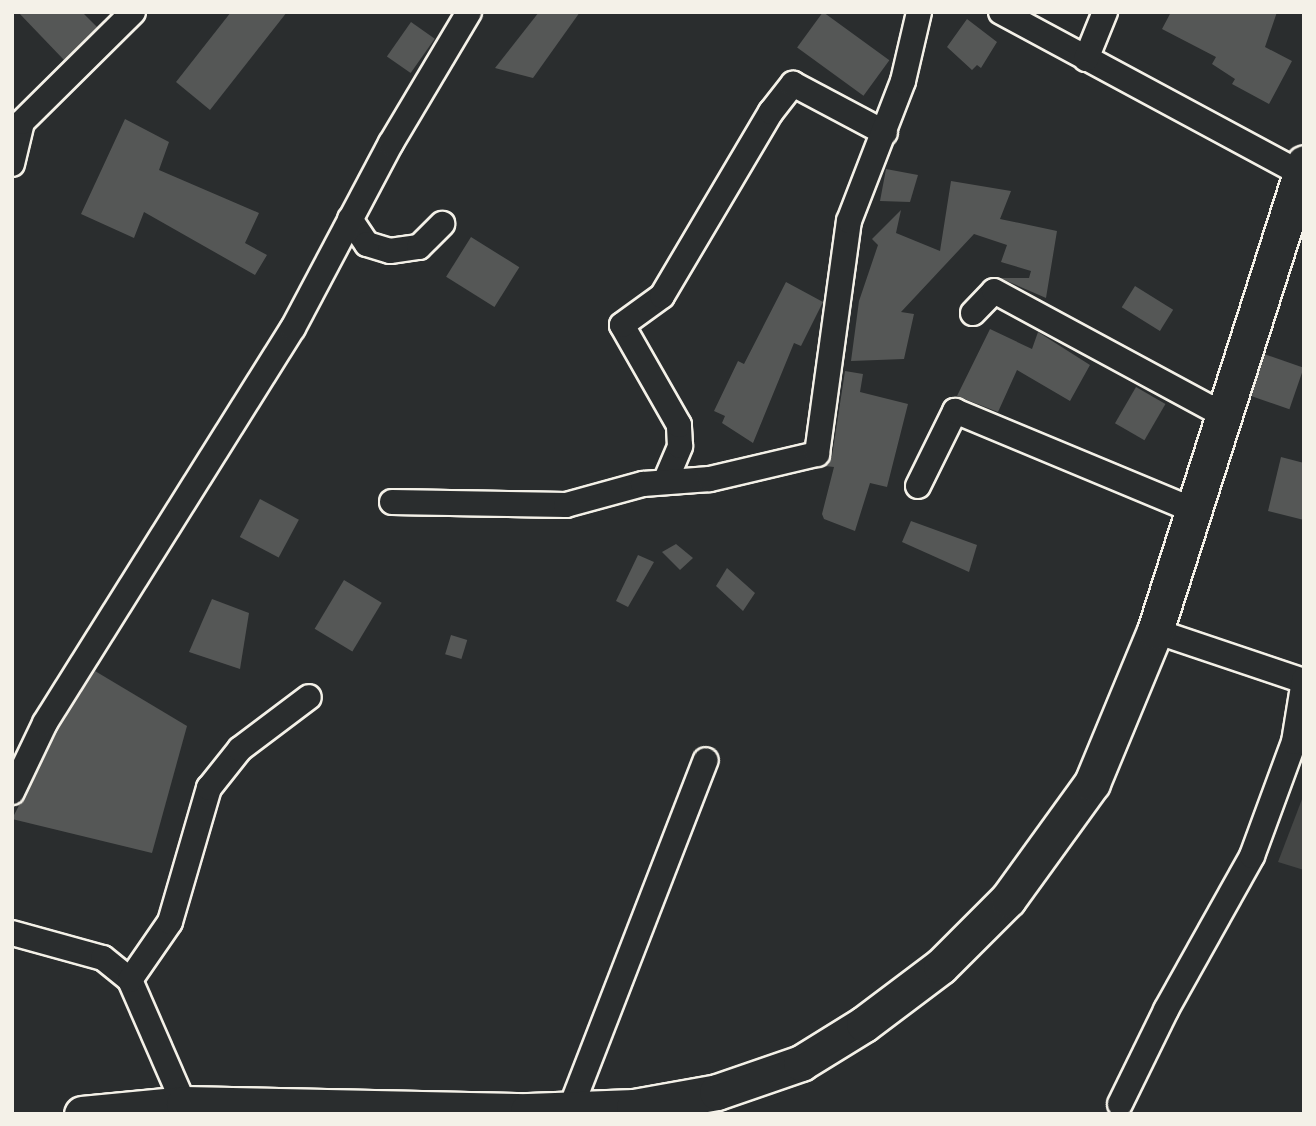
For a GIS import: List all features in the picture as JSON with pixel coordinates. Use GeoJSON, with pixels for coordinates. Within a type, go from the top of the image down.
{"type":"FeatureCollection","features":[{"type":"Feature","properties":{"kind":"main road"},"geometry":{"type":"LineString","coordinates":[[82,1114],[184,1104],[358,1111],[634,1107],[718,1092],[801,1063],[864,1024],[941,966],[1008,899],[1092,783],[1155,631],[1303,170]]}},
{"type":"Feature","properties":{"kind":"street"},"geometry":{"type":"LineString","coordinates":[[12,163],[17,116],[133,12]]}},
{"type":"Feature","properties":{"kind":"street"},"geometry":{"type":"LineString","coordinates":[[14,779],[45,723],[293,328],[350,219],[469,12]]}},
{"type":"Feature","properties":{"kind":"street"},"geometry":{"type":"LineString","coordinates":[[392,502],[566,505],[665,482],[710,479],[817,454],[849,221],[885,133],[919,12]]}},
{"type":"Feature","properties":{"kind":"street"},"geometry":{"type":"LineString","coordinates":[[1002,12],[1086,59],[1303,170]]}},
{"type":"Feature","properties":{"kind":"street"},"geometry":{"type":"LineString","coordinates":[[1086,59],[1105,12]]}},
{"type":"Feature","properties":{"kind":"street"},"geometry":{"type":"LineString","coordinates":[[665,482],[680,446],[679,425],[622,325],[662,296],[771,112],[793,84],[885,133]]}},
{"type":"Feature","properties":{"kind":"street"},"geometry":{"type":"LineString","coordinates":[[350,219],[367,244],[390,251],[419,247],[442,224]]}},
{"type":"Feature","properties":{"kind":"street"},"geometry":{"type":"LineString","coordinates":[[972,313],[994,291],[1223,415]]}},
{"type":"Feature","properties":{"kind":"street"},"geometry":{"type":"LineString","coordinates":[[918,486],[955,411],[1193,510]]}},
{"type":"Feature","properties":{"kind":"street"},"geometry":{"type":"LineString","coordinates":[[1120,1104],[1166,1010],[1252,856],[1299,745],[1304,681],[1155,631]]}},
{"type":"Feature","properties":{"kind":"street"},"geometry":{"type":"LineString","coordinates":[[130,980],[170,922],[209,788],[240,749],[309,697]]}},
{"type":"Feature","properties":{"kind":"street"},"geometry":{"type":"LineString","coordinates":[[570,1110],[706,760]]}},
{"type":"Feature","properties":{"kind":"street"},"geometry":{"type":"LineString","coordinates":[[12,933],[103,958],[130,980],[184,1104]]}},
{"type":"Feature","properties":{"kind":"shaded area"},"geometry":{"type":"Polygon","coordinates":[[[1304,794],[1304,870],[1278,862],[1304,794]]]}},
{"type":"Feature","properties":{"kind":"building"},"geometry":{"type":"Polygon","coordinates":[[[18,12],[82,12],[97,27],[64,60],[18,12]]]}},
{"type":"Feature","properties":{"kind":"building"},"geometry":{"type":"Polygon","coordinates":[[[231,12],[287,12],[210,110],[176,82],[231,12]]]}},
{"type":"Feature","properties":{"kind":"building"},"geometry":{"type":"Polygon","coordinates":[[[539,12],[580,12],[533,78],[495,68],[539,12]]]}},
{"type":"Feature","properties":{"kind":"building"},"geometry":{"type":"Polygon","coordinates":[[[823,12],[889,60],[863,96],[797,48],[823,12]]]}},
{"type":"Feature","properties":{"kind":"building"},"geometry":{"type":"Polygon","coordinates":[[[1171,12],[1277,12],[1265,47],[1292,61],[1269,104],[1232,84],[1235,79],[1212,64],[1216,57],[1162,29],[1171,12]]]}},
{"type":"Feature","properties":{"kind":"building"},"geometry":{"type":"Polygon","coordinates":[[[967,19],[997,42],[981,68],[977,65],[972,70],[947,47],[967,19]]]}},
{"type":"Feature","properties":{"kind":"building"},"geometry":{"type":"Polygon","coordinates":[[[411,22],[435,39],[411,73],[387,56],[411,22]]]}},
{"type":"Feature","properties":{"kind":"building"},"geometry":{"type":"Polygon","coordinates":[[[125,119],[169,142],[159,170],[259,213],[245,243],[267,255],[255,275],[144,212],[134,238],[81,214],[125,119]]]}},
{"type":"Feature","properties":{"kind":"building"},"geometry":{"type":"Polygon","coordinates":[[[886,169],[918,175],[910,202],[880,201],[886,169]]]}},
{"type":"Feature","properties":{"kind":"building"},"geometry":{"type":"Polygon","coordinates":[[[951,181],[1011,191],[1000,219],[1057,231],[1046,298],[1000,278],[1029,278],[1031,271],[1001,262],[1007,245],[974,234],[901,312],[914,314],[904,359],[851,361],[859,301],[878,245],[872,239],[901,210],[896,233],[940,251],[951,181]]]}},
{"type":"Feature","properties":{"kind":"building"},"geometry":{"type":"Polygon","coordinates":[[[471,237],[519,267],[494,307],[446,277],[471,237]]]}},
{"type":"Feature","properties":{"kind":"building"},"geometry":{"type":"Polygon","coordinates":[[[786,282],[823,302],[801,346],[794,343],[753,443],[722,423],[725,416],[714,411],[738,361],[744,364],[786,282]]]}},
{"type":"Feature","properties":{"kind":"building"},"geometry":{"type":"Polygon","coordinates":[[[1135,286],[1173,310],[1160,331],[1122,307],[1135,286]]]}},
{"type":"Feature","properties":{"kind":"building"},"geometry":{"type":"Polygon","coordinates":[[[990,329],[1032,349],[1038,332],[1090,365],[1070,401],[1017,370],[998,412],[957,396],[990,329]]]}},
{"type":"Feature","properties":{"kind":"building"},"geometry":{"type":"Polygon","coordinates":[[[1264,354],[1304,368],[1289,409],[1250,396],[1264,354]]]}},
{"type":"Feature","properties":{"kind":"building"},"geometry":{"type":"Polygon","coordinates":[[[845,371],[863,374],[860,392],[908,404],[887,487],[870,483],[855,531],[824,519],[822,514],[834,467],[825,466],[832,456],[845,371]]]}},
{"type":"Feature","properties":{"kind":"building"},"geometry":{"type":"Polygon","coordinates":[[[1136,387],[1165,404],[1144,440],[1115,423],[1136,387]]]}},
{"type":"Feature","properties":{"kind":"building"},"geometry":{"type":"Polygon","coordinates":[[[1281,457],[1304,463],[1304,520],[1268,511],[1281,457]]]}},
{"type":"Feature","properties":{"kind":"building"},"geometry":{"type":"Polygon","coordinates":[[[260,499],[299,520],[279,558],[240,537],[260,499]]]}},
{"type":"Feature","properties":{"kind":"building"},"geometry":{"type":"Polygon","coordinates":[[[911,521],[977,545],[969,572],[902,542],[911,521]]]}},
{"type":"Feature","properties":{"kind":"building"},"geometry":{"type":"Polygon","coordinates":[[[676,544],[693,558],[680,570],[662,552],[676,544]]]}},
{"type":"Feature","properties":{"kind":"building"},"geometry":{"type":"Polygon","coordinates":[[[638,555],[654,562],[628,607],[616,601],[638,555]]]}},
{"type":"Feature","properties":{"kind":"building"},"geometry":{"type":"Polygon","coordinates":[[[727,568],[755,593],[743,611],[716,586],[727,568]]]}},
{"type":"Feature","properties":{"kind":"building"},"geometry":{"type":"Polygon","coordinates":[[[344,580],[382,603],[352,652],[315,629],[344,580]]]}},
{"type":"Feature","properties":{"kind":"building"},"geometry":{"type":"Polygon","coordinates":[[[212,599],[249,613],[240,669],[189,652],[212,599]]]}},
{"type":"Feature","properties":{"kind":"building"},"geometry":{"type":"Polygon","coordinates":[[[451,635],[467,640],[461,659],[445,654],[451,635]]]}},
{"type":"Feature","properties":{"kind":"building"},"geometry":{"type":"Polygon","coordinates":[[[95,671],[187,726],[152,853],[12,819],[58,730],[95,671]]]}}]}
